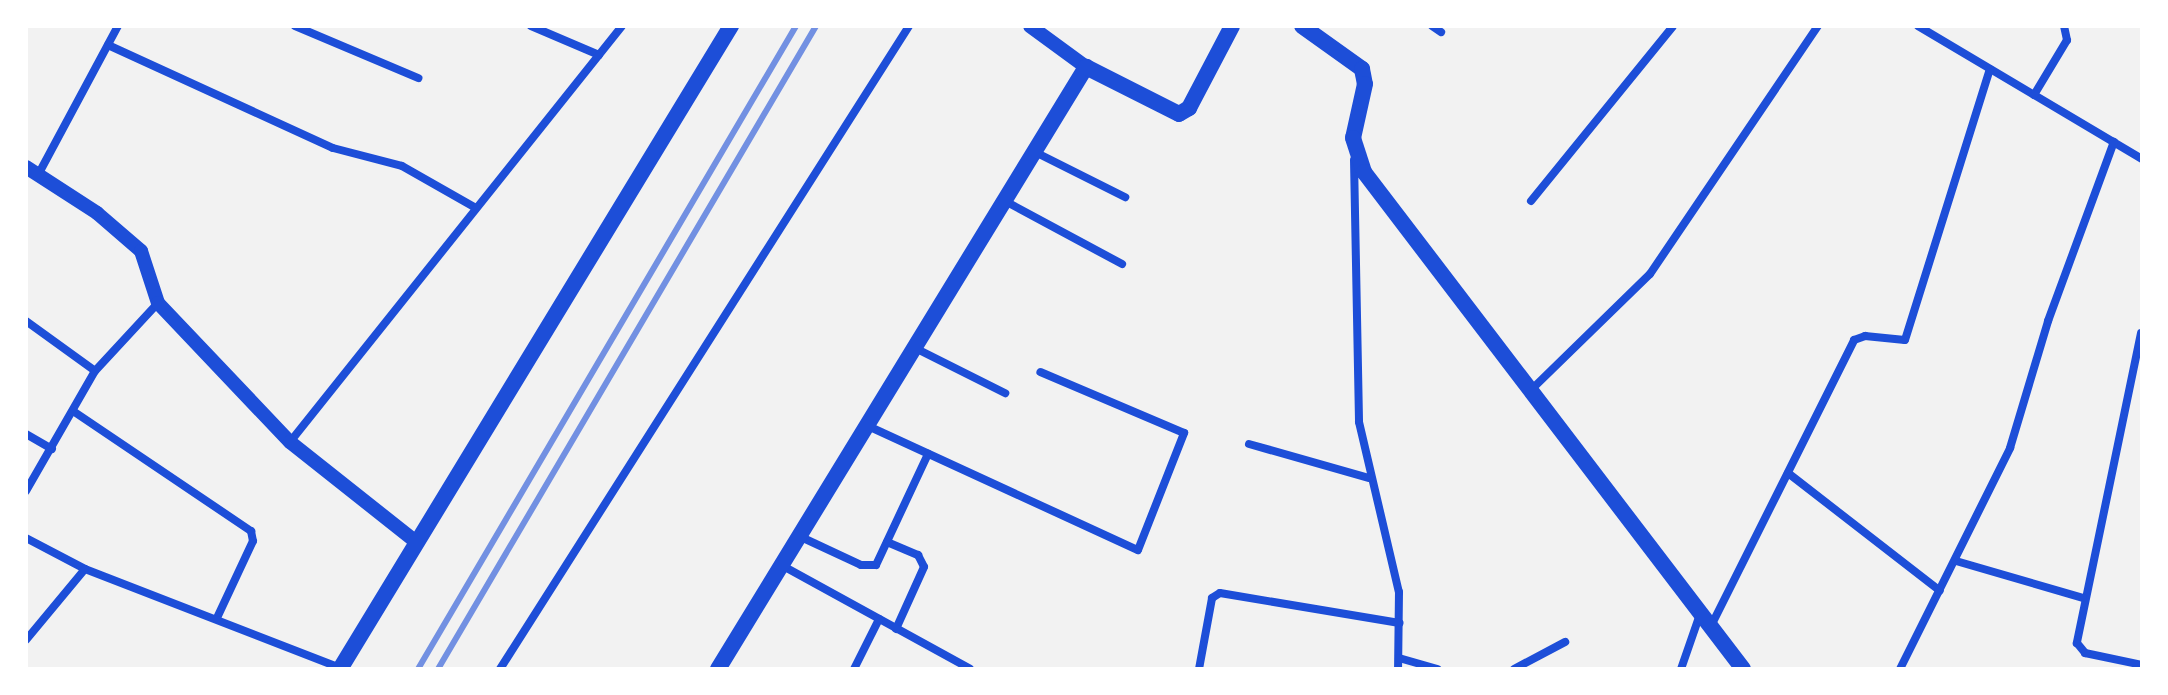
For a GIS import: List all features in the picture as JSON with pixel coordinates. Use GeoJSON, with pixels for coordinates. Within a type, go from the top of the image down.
{"type":"FeatureCollection","features":[{"type":"Feature","properties":{"kind":"main road"},"geometry":{"type":"LineString","coordinates":[[340,668],[731,26]]}},
{"type":"Feature","properties":{"kind":"main road"},"geometry":{"type":"LineString","coordinates":[[718,669],[1086,67],[1179,114],[1189,108],[1232,26]]}},
{"type":"Feature","properties":{"kind":"main road"},"geometry":{"type":"LineString","coordinates":[[1302,26],[1362,69],[1365,84],[1354,155],[1743,669]]}},
{"type":"Feature","properties":{"kind":"street"},"geometry":{"type":"LineString","coordinates":[[118,26],[32,171],[97,213],[141,251],[158,303],[290,442],[415,541]]}},
{"type":"Feature","properties":{"kind":"street"},"geometry":{"type":"LineString","coordinates":[[295,26],[418,78]]}},
{"type":"Feature","properties":{"kind":"street"},"geometry":{"type":"LineString","coordinates":[[531,26],[599,55]]}},
{"type":"Feature","properties":{"kind":"street"},"geometry":{"type":"LineString","coordinates":[[290,442],[622,26]]}},
{"type":"Feature","properties":{"kind":"street"},"geometry":{"type":"LineString","coordinates":[[500,669],[909,26]]}},
{"type":"Feature","properties":{"kind":"street"},"geometry":{"type":"LineString","coordinates":[[1030,26],[1086,67]]}},
{"type":"Feature","properties":{"kind":"street"},"geometry":{"type":"LineString","coordinates":[[1432,26],[1441,32]]}},
{"type":"Feature","properties":{"kind":"street"},"geometry":{"type":"LineString","coordinates":[[1531,201],[1673,26]]}},
{"type":"Feature","properties":{"kind":"street"},"geometry":{"type":"LineString","coordinates":[[1530,391],[1650,274],[1818,26]]}},
{"type":"Feature","properties":{"kind":"street"},"geometry":{"type":"LineString","coordinates":[[1918,26],[2142,159]]}},
{"type":"Feature","properties":{"kind":"street"},"geometry":{"type":"LineString","coordinates":[[2034,95],[2067,40],[2064,26]]}},
{"type":"Feature","properties":{"kind":"street"},"geometry":{"type":"LineString","coordinates":[[108,45],[333,148],[402,166],[476,208]]}},
{"type":"Feature","properties":{"kind":"street"},"geometry":{"type":"LineString","coordinates":[[1681,669],[1705,620],[1788,473],[1854,340],[1865,336],[1905,340],[1990,69]]}},
{"type":"Feature","properties":{"kind":"street"},"geometry":{"type":"LineString","coordinates":[[1900,669],[2010,448],[2048,321],[2114,142]]}},
{"type":"Feature","properties":{"kind":"street"},"geometry":{"type":"LineString","coordinates":[[1034,151],[1125,197]]}},
{"type":"Feature","properties":{"kind":"street"},"geometry":{"type":"LineString","coordinates":[[1354,155],[1358,401],[1369,478],[1394,562],[1400,623],[1398,669]]}},
{"type":"Feature","properties":{"kind":"street"},"geometry":{"type":"LineString","coordinates":[[1004,200],[1122,264]]}},
{"type":"Feature","properties":{"kind":"street"},"geometry":{"type":"LineString","coordinates":[[26,491],[95,371],[158,303]]}},
{"type":"Feature","properties":{"kind":"street"},"geometry":{"type":"LineString","coordinates":[[26,321],[95,371]]}},
{"type":"Feature","properties":{"kind":"street"},"geometry":{"type":"LineString","coordinates":[[2141,333],[2083,598],[2080,648],[2142,665]]}},
{"type":"Feature","properties":{"kind":"street"},"geometry":{"type":"LineString","coordinates":[[915,348],[1005,393]]}},
{"type":"Feature","properties":{"kind":"street"},"geometry":{"type":"LineString","coordinates":[[868,426],[1131,549],[1142,547],[1184,433],[1040,372]]}},
{"type":"Feature","properties":{"kind":"street"},"geometry":{"type":"LineString","coordinates":[[73,411],[253,533],[217,618]]}},
{"type":"Feature","properties":{"kind":"street"},"geometry":{"type":"LineString","coordinates":[[26,434],[52,449]]}},
{"type":"Feature","properties":{"kind":"street"},"geometry":{"type":"LineString","coordinates":[[1249,444],[1369,478]]}},
{"type":"Feature","properties":{"kind":"street"},"geometry":{"type":"LineString","coordinates":[[801,537],[872,566],[887,542],[928,454]]}},
{"type":"Feature","properties":{"kind":"street"},"geometry":{"type":"LineString","coordinates":[[1788,473],[1940,591]]}},
{"type":"Feature","properties":{"kind":"street"},"geometry":{"type":"LineString","coordinates":[[26,538],[85,569],[340,668]]}},
{"type":"Feature","properties":{"kind":"street"},"geometry":{"type":"LineString","coordinates":[[887,542],[918,555],[924,567],[896,629]]}},
{"type":"Feature","properties":{"kind":"street"},"geometry":{"type":"LineString","coordinates":[[1956,561],[2083,598]]}},
{"type":"Feature","properties":{"kind":"street"},"geometry":{"type":"LineString","coordinates":[[783,566],[970,669]]}},
{"type":"Feature","properties":{"kind":"street"},"geometry":{"type":"LineString","coordinates":[[26,640],[85,569]]}},
{"type":"Feature","properties":{"kind":"street"},"geometry":{"type":"LineString","coordinates":[[1199,669],[1215,594],[1400,623]]}},
{"type":"Feature","properties":{"kind":"street"},"geometry":{"type":"LineString","coordinates":[[854,669],[879,619]]}},
{"type":"Feature","properties":{"kind":"street"},"geometry":{"type":"LineString","coordinates":[[1514,669],[1565,642]]}},
{"type":"Feature","properties":{"kind":"street"},"geometry":{"type":"LineString","coordinates":[[1399,658],[1437,669]]}},
{"type":"Feature","properties":{"kind":"railway"},"geometry":{"type":"LineString","coordinates":[[418,669],[796,26]]}},
{"type":"Feature","properties":{"kind":"railway"},"geometry":{"type":"LineString","coordinates":[[438,669],[816,26]]}}]}
